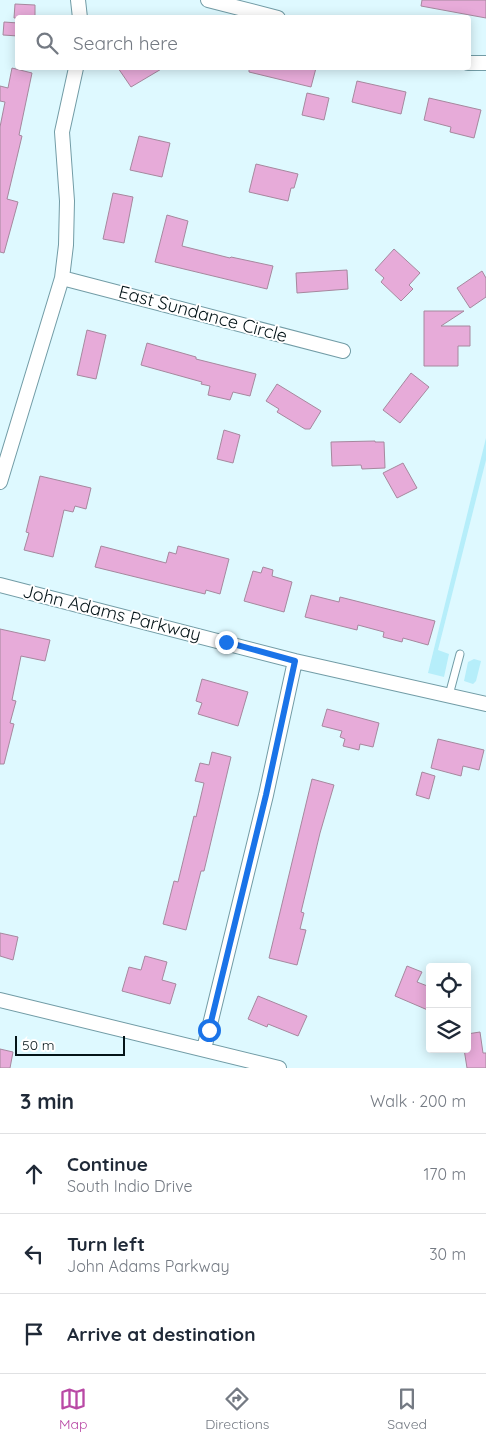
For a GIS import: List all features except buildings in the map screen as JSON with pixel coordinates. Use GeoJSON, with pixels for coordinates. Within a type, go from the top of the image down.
{"type":"FeatureCollection","features":[{"type":"Feature","properties":{"kind":"street"},"geometry":{"type":"LineString","coordinates":[[78,0],[80,15]]}},
{"type":"Feature","properties":{"kind":"street"},"geometry":{"type":"LineString","coordinates":[[208,0],[266,15]]}},
{"type":"Feature","properties":{"kind":"street"},"geometry":{"type":"LineString","coordinates":[[471,63],[486,63]]}},
{"type":"Feature","properties":{"kind":"street"},"geometry":{"type":"LineString","coordinates":[[0,482],[62,278],[66,245],[67,202],[62,132],[76,70]]}},
{"type":"Feature","properties":{"kind":"street","name":"East Sundance Circle"},"geometry":{"type":"LineString","coordinates":[[62,278],[344,351]]}},
{"type":"Feature","properties":{"kind":"street","name":"John Adams Parkway"},"geometry":{"type":"LineString","coordinates":[[0,585],[295,661],[486,704]]}},
{"type":"Feature","properties":{"kind":"street"},"geometry":{"type":"LineString","coordinates":[[204,1049],[266,795],[295,661]]}},
{"type":"Feature","properties":{"kind":"street"},"geometry":{"type":"LineString","coordinates":[[0,1000],[279,1068]]}},
{"type":"Feature","properties":{"kind":"lane"},"geometry":{"type":"LineString","coordinates":[[449,695],[460,654]]}},
{"type":"Feature","properties":{"kind":"shaded area"},"geometry":{"type":"Polygon","coordinates":[[[486,438],[486,460],[438,650],[449,654],[444,677],[428,673],[486,438]]]}},
{"type":"Feature","properties":{"kind":"shaded area"},"geometry":{"type":"Polygon","coordinates":[[[474,659],[481,661],[476,681],[473,684],[464,681],[468,662],[474,659]]]}},
{"type":"Feature","properties":{"kind":"route"},"geometry":{"type":"LineString","coordinates":[[209,1030],[266,795],[295,661],[226,642]]}}]}
